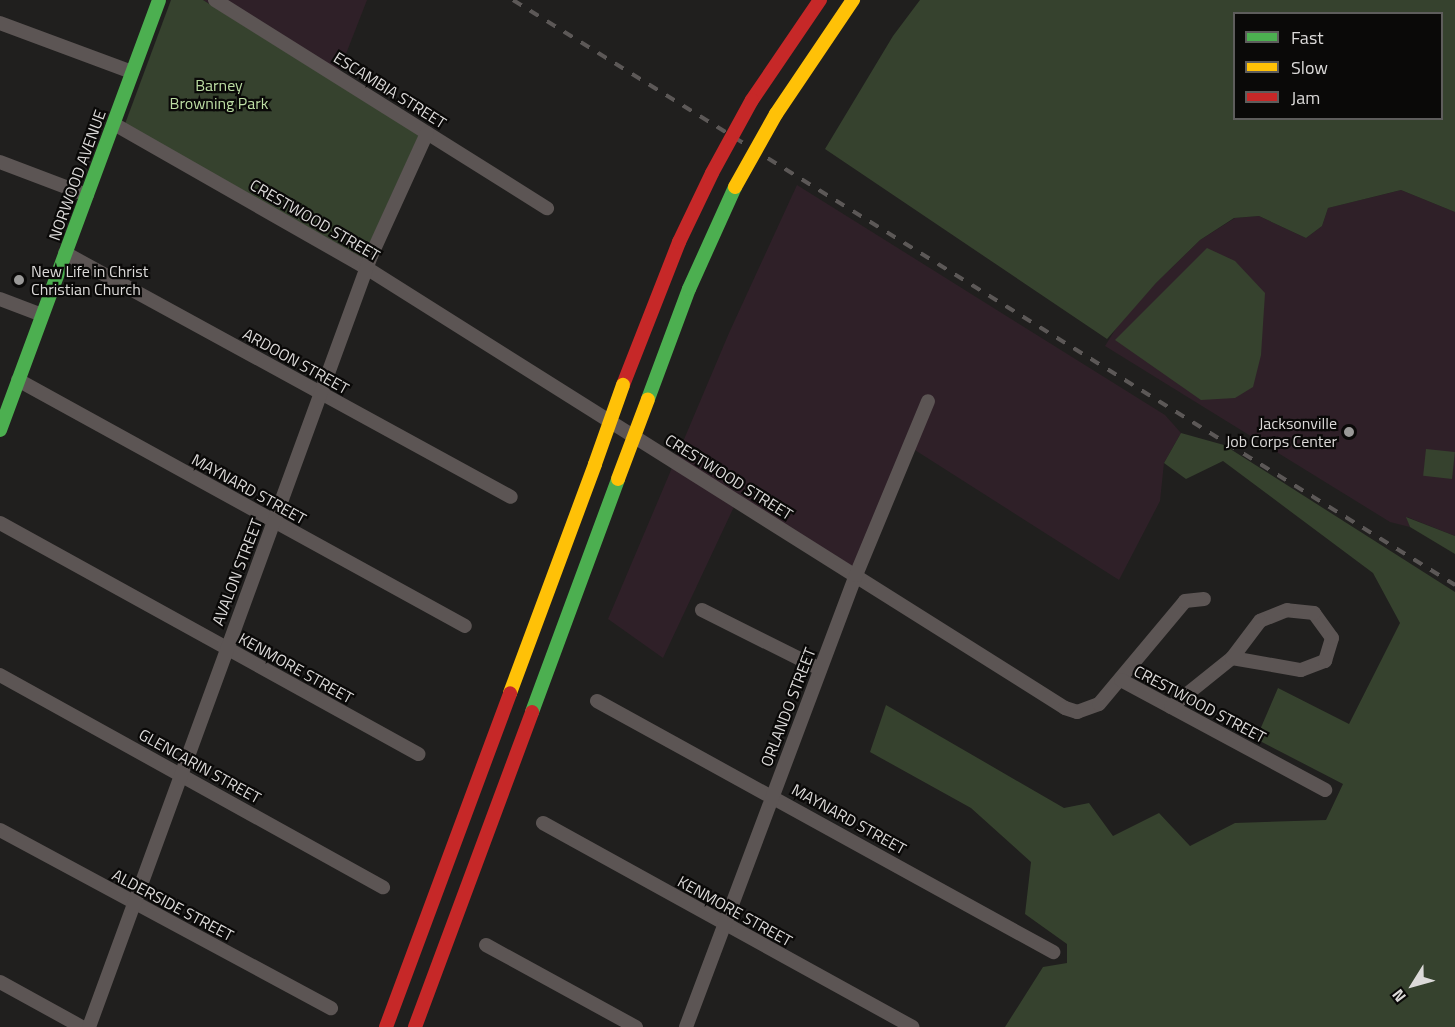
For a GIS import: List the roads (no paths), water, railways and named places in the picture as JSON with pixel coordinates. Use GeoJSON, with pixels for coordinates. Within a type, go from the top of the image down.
{"type":"FeatureCollection","features":[{"type":"Feature","properties":{"kind":"main road","name":"NORWOOD AVENUE"},"geometry":{"type":"LineString","coordinates":[[0,430],[159,0]]}},
{"type":"Feature","properties":{"kind":"main road"},"geometry":{"type":"LineString","coordinates":[[386,1027],[623,385],[679,242],[712,173],[752,100],[820,0]]}},
{"type":"Feature","properties":{"kind":"main road"},"geometry":{"type":"LineString","coordinates":[[415,1027],[697,270],[735,187],[776,114],[852,0]]}},
{"type":"Feature","properties":{"kind":"street","name":"ESCAMBIA STREET"},"geometry":{"type":"LineString","coordinates":[[215,0],[547,208]]}},
{"type":"Feature","properties":{"kind":"street"},"geometry":{"type":"LineString","coordinates":[[0,23],[132,72]]}},
{"type":"Feature","properties":{"kind":"street","name":"CRESTWOOD STREET"},"geometry":{"type":"LineString","coordinates":[[114,124],[368,269],[856,574],[1065,708],[1089,710],[1121,680],[1325,790]]}},
{"type":"Feature","properties":{"kind":"street","name":"AVALON STREET"},"geometry":{"type":"LineString","coordinates":[[89,1027],[226,648],[324,394],[368,269],[427,133]]}},
{"type":"Feature","properties":{"kind":"street"},"geometry":{"type":"LineString","coordinates":[[0,162],[87,195]]}},
{"type":"Feature","properties":{"kind":"street","name":"ARDOON STREET"},"geometry":{"type":"LineString","coordinates":[[65,253],[511,497]]}},
{"type":"Feature","properties":{"kind":"street"},"geometry":{"type":"LineString","coordinates":[[0,299],[42,315]]}},
{"type":"Feature","properties":{"kind":"street","name":"MAYNARD STREET"},"geometry":{"type":"LineString","coordinates":[[18,380],[465,626]]}},
{"type":"Feature","properties":{"kind":"street","name":"ORLANDO STREET"},"geometry":{"type":"LineString","coordinates":[[686,1027],[856,574],[928,401]]}},
{"type":"Feature","properties":{"kind":"street","name":"KENMORE STREET"},"geometry":{"type":"LineString","coordinates":[[0,523],[419,754]]}},
{"type":"Feature","properties":{"kind":"street"},"geometry":{"type":"LineString","coordinates":[[1121,680],[1185,601],[1204,599]]}},
{"type":"Feature","properties":{"kind":"street"},"geometry":{"type":"LineString","coordinates":[[702,610],[820,669]]}},
{"type":"Feature","properties":{"kind":"street"},"geometry":{"type":"LineString","coordinates":[[1171,707],[1232,658],[1260,621],[1287,610],[1314,613],[1332,638],[1325,662],[1301,670],[1232,658]]}},
{"type":"Feature","properties":{"kind":"street","name":"GLENCARIN STREET"},"geometry":{"type":"LineString","coordinates":[[0,675],[383,887]]}},
{"type":"Feature","properties":{"kind":"street","name":"MAYNARD STREET"},"geometry":{"type":"LineString","coordinates":[[597,701],[773,795],[1053,952]]}},
{"type":"Feature","properties":{"kind":"street","name":"KENMORE STREET"},"geometry":{"type":"LineString","coordinates":[[543,823],[912,1027]]}},
{"type":"Feature","properties":{"kind":"street","name":"ALDERSIDE STREET"},"geometry":{"type":"LineString","coordinates":[[0,830],[331,1008]]}},
{"type":"Feature","properties":{"kind":"street"},"geometry":{"type":"LineString","coordinates":[[486,945],[636,1027]]}},
{"type":"Feature","properties":{"kind":"street"},"geometry":{"type":"LineString","coordinates":[[0,982],[82,1027]]}},
{"type":"Feature","properties":{"kind":"railway"},"geometry":{"type":"LineString","coordinates":[[513,0],[1455,585]]}},
{"type":"Feature","properties":{"kind":"place","name":"New Life in Christ Christian Church"},"geometry":{"type":"Point","coordinates":[19,280]}},
{"type":"Feature","properties":{"kind":"place","name":"Jacksonville Job Corps Center"},"geometry":{"type":"Point","coordinates":[1349,432]}},
{"type":"Feature","properties":{"kind":"park label","name":"Barney Browning Park"},"geometry":{"type":"Point","coordinates":[219,94]}}]}
